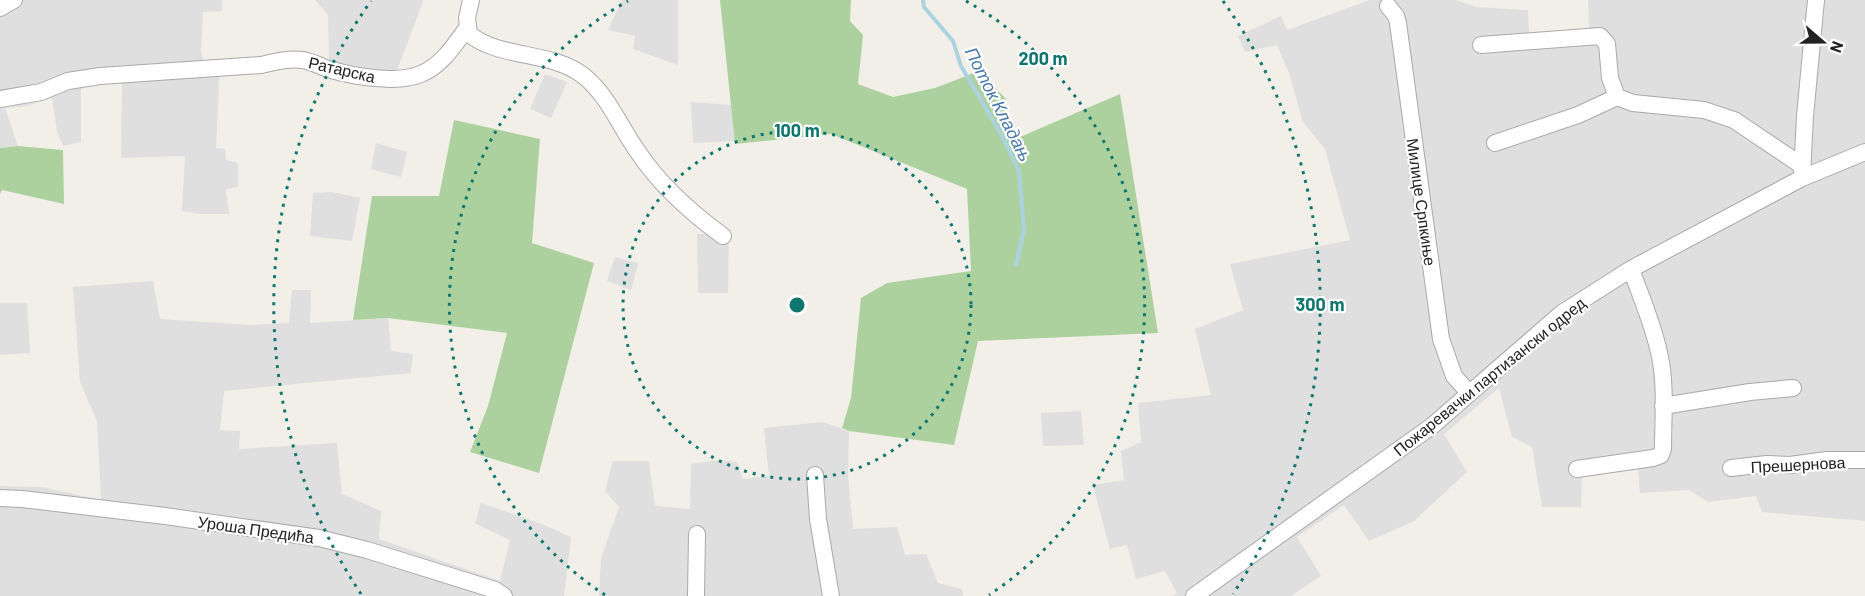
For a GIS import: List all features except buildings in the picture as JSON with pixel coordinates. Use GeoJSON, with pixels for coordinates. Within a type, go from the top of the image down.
{"type":"FeatureCollection","features":[{"type":"Feature","properties":{"kind":"street"},"geometry":{"type":"LineString","coordinates":[[0,8],[14,0]]}},
{"type":"Feature","properties":{"kind":"street"},"geometry":{"type":"LineString","coordinates":[[471,0],[467,18],[469,34],[486,43],[555,62],[582,74],[597,89],[638,152],[664,185],[693,215],[723,236]]}},
{"type":"Feature","properties":{"kind":"street"},"geometry":{"type":"LineString","coordinates":[[1801,171],[1816,0]]}},
{"type":"Feature","properties":{"kind":"street","name":"Милице Српкиње"},"geometry":{"type":"LineString","coordinates":[[1388,6],[1396,16],[1398,23],[1441,339],[1454,376],[1469,393]]}},
{"type":"Feature","properties":{"kind":"street","name":"Ратарска"},"geometry":{"type":"LineString","coordinates":[[0,99],[41,92],[68,81],[100,76],[261,65],[279,61],[302,60],[330,69],[378,79],[413,76],[422,74],[438,63],[467,27]]}},
{"type":"Feature","properties":{"kind":"street"},"geometry":{"type":"LineString","coordinates":[[1481,45],[1600,36],[1607,44],[1610,78],[1617,97]]}},
{"type":"Feature","properties":{"kind":"street"},"geometry":{"type":"LineString","coordinates":[[1495,143],[1578,115],[1617,97],[1633,103],[1704,110],[1734,120],[1801,171]]}},
{"type":"Feature","properties":{"kind":"street","name":"Пожаревачки партизански одред"},"geometry":{"type":"LineString","coordinates":[[1203,594],[1432,426],[1562,313],[1631,269],[1801,171],[1865,152]]}},
{"type":"Feature","properties":{"kind":"street"},"geometry":{"type":"LineString","coordinates":[[1577,469],[1653,458],[1661,455],[1663,449],[1664,406],[1660,358],[1631,269]]}},
{"type":"Feature","properties":{"kind":"street"},"geometry":{"type":"LineString","coordinates":[[1664,406],[1749,392],[1793,388]]}},
{"type":"Feature","properties":{"kind":"street","name":"Прешернова"},"geometry":{"type":"LineString","coordinates":[[1731,468],[1767,464],[1790,465],[1827,460],[1865,460]]}},
{"type":"Feature","properties":{"kind":"street"},"geometry":{"type":"LineString","coordinates":[[815,475],[818,519],[831,596]]}},
{"type":"Feature","properties":{"kind":"street","name":"Уроша Предића"},"geometry":{"type":"LineString","coordinates":[[0,498],[165,516],[319,538],[495,590],[504,596]]}},
{"type":"Feature","properties":{"kind":"street"},"geometry":{"type":"LineString","coordinates":[[696,596],[697,534]]}},
{"type":"Feature","properties":{"kind":"shaded area"},"geometry":{"type":"Polygon","coordinates":[[[0,0],[222,0],[222,11],[203,12],[201,50],[204,65],[220,63],[216,148],[225,149],[226,160],[238,163],[238,187],[226,189],[229,214],[182,211],[185,156],[121,158],[122,78],[81,85],[81,142],[63,146],[57,131],[52,98],[27,106],[5,108],[18,146],[0,148],[0,0]]]}},
{"type":"Feature","properties":{"kind":"shaded area"},"geometry":{"type":"Polygon","coordinates":[[[315,0],[423,0],[396,73],[329,61],[328,15],[315,0]]]}},
{"type":"Feature","properties":{"kind":"shaded area"},"geometry":{"type":"Polygon","coordinates":[[[622,0],[678,0],[678,65],[633,49],[635,36],[608,30],[622,0]]]}},
{"type":"Feature","properties":{"kind":"shaded area"},"geometry":{"type":"Polygon","coordinates":[[[1370,0],[1456,0],[1477,7],[1528,10],[1529,36],[1589,29],[1588,0],[1865,0],[1865,521],[1762,512],[1756,496],[1708,502],[1689,490],[1640,493],[1638,469],[1582,477],[1581,507],[1542,507],[1532,447],[1512,437],[1499,388],[1444,434],[1467,472],[1414,521],[1369,541],[1344,505],[1297,537],[1321,576],[1291,596],[1172,596],[1177,593],[1165,571],[1136,579],[1127,545],[1110,549],[1093,485],[1124,480],[1121,451],[1141,442],[1138,403],[1211,395],[1195,329],[1243,310],[1230,264],[1350,240],[1325,149],[1303,122],[1289,73],[1277,45],[1245,52],[1238,36],[1281,16],[1287,30],[1370,0]]]}},
{"type":"Feature","properties":{"kind":"shaded area"},"geometry":{"type":"Polygon","coordinates":[[[545,74],[567,82],[551,118],[530,109],[545,74]]]}},
{"type":"Feature","properties":{"kind":"shaded area"},"geometry":{"type":"Polygon","coordinates":[[[691,102],[731,105],[735,141],[693,143],[691,102]]]}},
{"type":"Feature","properties":{"kind":"shaded area"},"geometry":{"type":"Polygon","coordinates":[[[376,143],[407,152],[401,177],[371,169],[376,143]]]}},
{"type":"Feature","properties":{"kind":"shaded area"},"geometry":{"type":"Polygon","coordinates":[[[332,192],[360,198],[352,241],[310,236],[313,193],[332,192]]]}},
{"type":"Feature","properties":{"kind":"shaded area"},"geometry":{"type":"Polygon","coordinates":[[[697,234],[729,235],[728,293],[698,293],[697,234]]]}},
{"type":"Feature","properties":{"kind":"shaded area"},"geometry":{"type":"Polygon","coordinates":[[[615,257],[638,263],[631,290],[607,281],[615,257]]]}},
{"type":"Feature","properties":{"kind":"shaded area"},"geometry":{"type":"Polygon","coordinates":[[[153,281],[160,319],[251,325],[289,323],[292,290],[311,290],[310,323],[388,318],[391,351],[413,354],[411,373],[224,391],[220,430],[240,431],[239,449],[337,443],[342,494],[381,511],[379,539],[500,581],[510,540],[475,523],[481,503],[542,524],[571,537],[564,596],[0,596],[0,486],[42,487],[101,500],[97,421],[80,382],[73,287],[153,281]]]}},
{"type":"Feature","properties":{"kind":"shaded area"},"geometry":{"type":"Polygon","coordinates":[[[0,303],[27,303],[30,353],[0,355],[0,303]]]}},
{"type":"Feature","properties":{"kind":"shaded area"},"geometry":{"type":"Polygon","coordinates":[[[1081,411],[1084,445],[1043,446],[1041,413],[1081,411]]]}},
{"type":"Feature","properties":{"kind":"shaded area"},"geometry":{"type":"Polygon","coordinates":[[[823,422],[849,431],[848,476],[853,529],[897,527],[905,555],[926,554],[938,583],[962,589],[963,596],[599,596],[601,558],[619,507],[605,491],[613,461],[649,461],[655,506],[690,509],[691,464],[717,460],[737,462],[743,479],[769,476],[764,428],[823,422]]]}},
{"type":"Feature","properties":{"kind":"green space"},"geometry":{"type":"Polygon","coordinates":[[[720,0],[851,0],[850,21],[863,35],[858,84],[893,97],[935,88],[979,71],[1006,99],[1008,126],[1020,137],[1120,94],[1158,333],[978,341],[954,445],[849,431],[842,428],[851,398],[861,298],[887,283],[971,271],[967,189],[831,134],[735,144],[720,0]]]}},
{"type":"Feature","properties":{"kind":"green space"},"geometry":{"type":"Polygon","coordinates":[[[454,120],[540,139],[532,243],[594,263],[539,473],[470,452],[488,406],[507,333],[388,318],[353,320],[372,196],[439,196],[454,120]]]}},
{"type":"Feature","properties":{"kind":"green space"},"geometry":{"type":"Polygon","coordinates":[[[18,146],[63,150],[64,204],[2,190],[0,194],[0,148],[18,146]]]}},
{"type":"Feature","properties":{"kind":"waterway","name":"Поток Кладањ"},"geometry":{"type":"LineString","coordinates":[[923,0],[924,7],[953,41],[961,66],[1001,134],[1019,171],[1024,230],[1016,265]]}}]}
